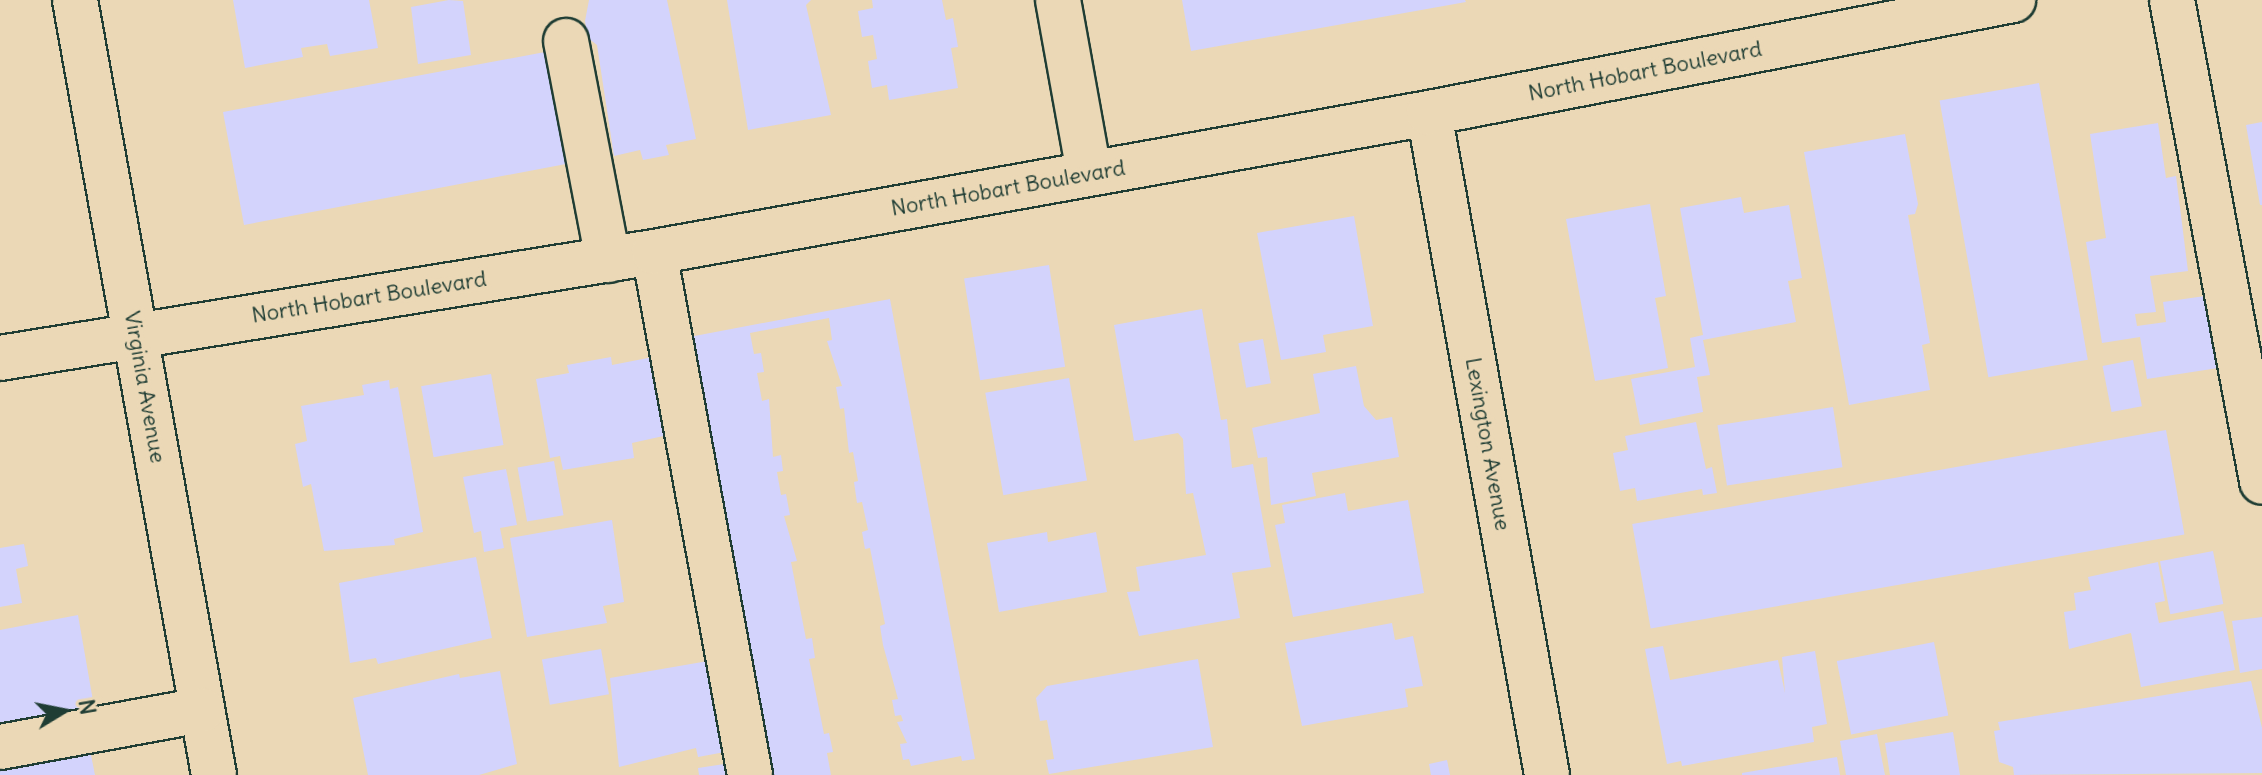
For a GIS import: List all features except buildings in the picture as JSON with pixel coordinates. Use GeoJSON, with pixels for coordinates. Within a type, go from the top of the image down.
{"type":"FeatureCollection","features":[{"type":"Feature","properties":{"kind":"street","name":"Virginia Avenue"},"geometry":{"type":"LineString","coordinates":[[75,0],[214,775]]}},
{"type":"Feature","properties":{"kind":"street"},"geometry":{"type":"LineString","coordinates":[[1058,0],[1089,173]]}},
{"type":"Feature","properties":{"kind":"street","name":"North Hobart Boulevard"},"geometry":{"type":"LineString","coordinates":[[0,358],[654,252],[1429,113],[2013,0]]}},
{"type":"Feature","properties":{"kind":"street"},"geometry":{"type":"LineString","coordinates":[[2172,0],[2262,482]]}},
{"type":"Feature","properties":{"kind":"street"},"geometry":{"type":"LineString","coordinates":[[566,41],[608,260]]}},
{"type":"Feature","properties":{"kind":"street","name":"Lexington Avenue"},"geometry":{"type":"LineString","coordinates":[[1429,113],[1547,775]]}},
{"type":"Feature","properties":{"kind":"street"},"geometry":{"type":"LineString","coordinates":[[654,252],[750,775]]}},
{"type":"Feature","properties":{"kind":"street"},"geometry":{"type":"LineString","coordinates":[[0,747],[202,710]]}}]}
